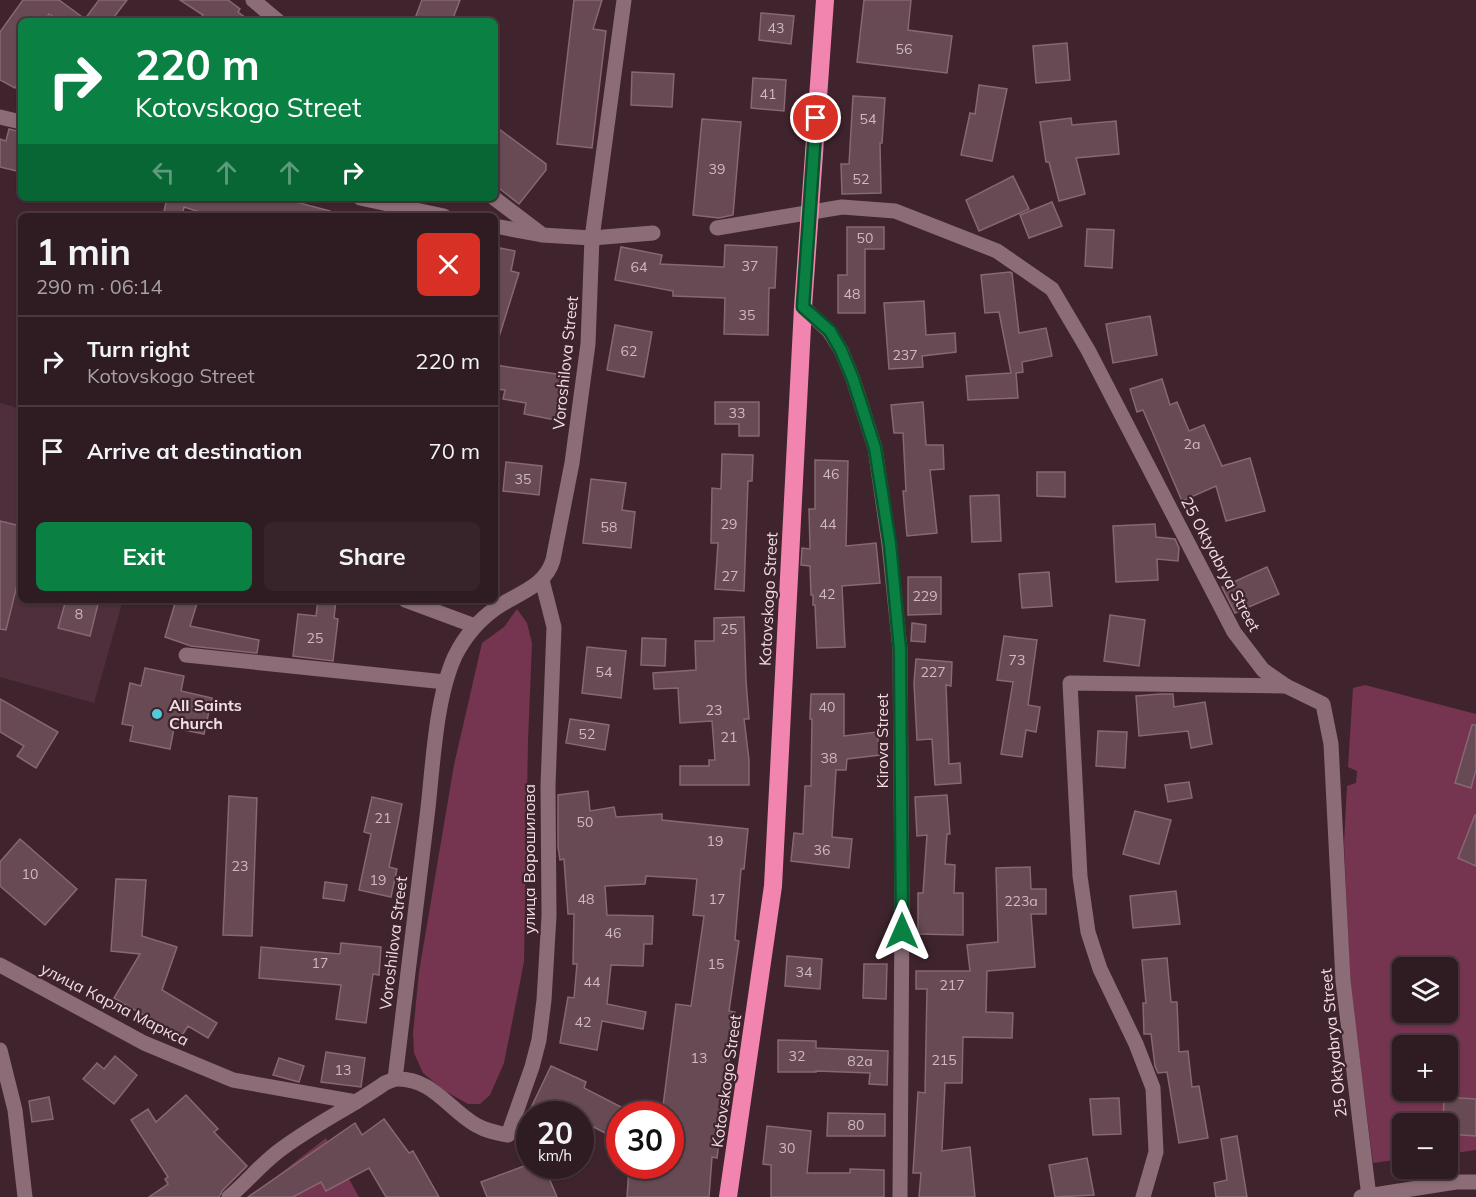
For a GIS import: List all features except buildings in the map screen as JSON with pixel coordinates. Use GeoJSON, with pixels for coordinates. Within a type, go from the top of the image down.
{"type":"FeatureCollection","features":[{"type":"Feature","properties":{"kind":"highway","name":"Kotovskogo Street"},"geometry":{"type":"LineString","coordinates":[[728,1197],[773,886],[803,307],[825,0]]}},
{"type":"Feature","properties":{"kind":"street"},"geometry":{"type":"LineString","coordinates":[[253,0],[274,18]]}},
{"type":"Feature","properties":{"kind":"street","name":"Voroshilova Street"},"geometry":{"type":"LineString","coordinates":[[395,1079],[432,767],[445,682],[456,655],[475,626],[495,609],[542,580],[550,571],[553,560],[572,463],[588,344],[592,238],[624,0]]}},
{"type":"Feature","properties":{"kind":"street"},"geometry":{"type":"LineString","coordinates":[[0,117],[18,121]]}},
{"type":"Feature","properties":{"kind":"street"},"geometry":{"type":"LineString","coordinates":[[374,201],[430,213]]}},
{"type":"Feature","properties":{"kind":"street"},"geometry":{"type":"LineString","coordinates":[[498,201],[542,235]]}},
{"type":"Feature","properties":{"kind":"street","name":"25 Oktyabrya Street"},"geometry":{"type":"LineString","coordinates":[[717,228],[842,207],[896,212],[998,251],[1052,289],[1088,350],[1234,632],[1263,670],[1286,686],[1323,704],[1331,744],[1343,981],[1366,1197]]}},
{"type":"Feature","properties":{"kind":"street"},"geometry":{"type":"LineString","coordinates":[[498,227],[542,235],[592,238],[653,233]]}},
{"type":"Feature","properties":{"kind":"street","name":"Kirova Street"},"geometry":{"type":"LineString","coordinates":[[803,307],[830,331],[853,379],[875,448],[890,544],[900,649],[902,908],[900,1197]]}},
{"type":"Feature","properties":{"kind":"street","name":"улица Ворошилова"},"geometry":{"type":"LineString","coordinates":[[395,1079],[407,1079],[427,1087],[475,1124],[508,1135],[532,1067],[544,1000],[549,916],[548,785],[554,627],[542,580]]}},
{"type":"Feature","properties":{"kind":"street"},"geometry":{"type":"LineString","coordinates":[[413,603],[475,626]]}},
{"type":"Feature","properties":{"kind":"street"},"geometry":{"type":"LineString","coordinates":[[186,655],[445,682]]}},
{"type":"Feature","properties":{"kind":"street"},"geometry":{"type":"LineString","coordinates":[[1143,1197],[1156,1152],[1153,1088],[1136,1044],[1100,969],[1088,932],[1080,876],[1070,683],[1286,686]]}},
{"type":"Feature","properties":{"kind":"street","name":"улица Карла Маркса"},"geometry":{"type":"LineString","coordinates":[[0,965],[144,1043],[233,1080],[357,1102]]}},
{"type":"Feature","properties":{"kind":"street"},"geometry":{"type":"LineString","coordinates":[[0,1050],[15,1110],[25,1197]]}},
{"type":"Feature","properties":{"kind":"street"},"geometry":{"type":"LineString","coordinates":[[229,1197],[247,1183],[263,1164],[282,1148],[395,1079]]}},
{"type":"Feature","properties":{"kind":"street"},"geometry":{"type":"LineString","coordinates":[[1366,1197],[1456,1182],[1476,1182]]}},
{"type":"Feature","properties":{"kind":"shaded area"},"geometry":{"type":"Polygon","coordinates":[[[0,403],[18,408],[18,603],[122,603],[94,703],[0,677],[0,403]]]}},
{"type":"Feature","properties":{"kind":"shaded area"},"geometry":{"type":"Polygon","coordinates":[[[517,609],[527,623],[532,643],[524,962],[504,1063],[490,1095],[480,1104],[468,1104],[445,1091],[423,1073],[414,1053],[413,1033],[419,972],[454,765],[482,643],[504,627],[517,609]]]}},
{"type":"Feature","properties":{"kind":"shaded area"},"geometry":{"type":"Polygon","coordinates":[[[1365,685],[1476,714],[1476,1150],[1458,1153],[1458,1113],[1392,1113],[1392,1160],[1373,1163],[1350,983],[1344,843],[1347,786],[1356,783],[1357,771],[1348,767],[1353,688],[1365,685]]]}},
{"type":"Feature","properties":{"kind":"shaded area"},"geometry":{"type":"Polygon","coordinates":[[[326,1138],[359,1197],[250,1197],[326,1138]]]}},
{"type":"Feature","properties":{"kind":"place","name":"All Saints Church"},"geometry":{"type":"Point","coordinates":[157,714]}},
{"type":"Feature","properties":{"kind":"route"},"geometry":{"type":"LineString","coordinates":[[816,118],[803,307],[830,331],[841,350],[853,379],[875,448],[890,544],[900,649],[902,931]]}}]}
